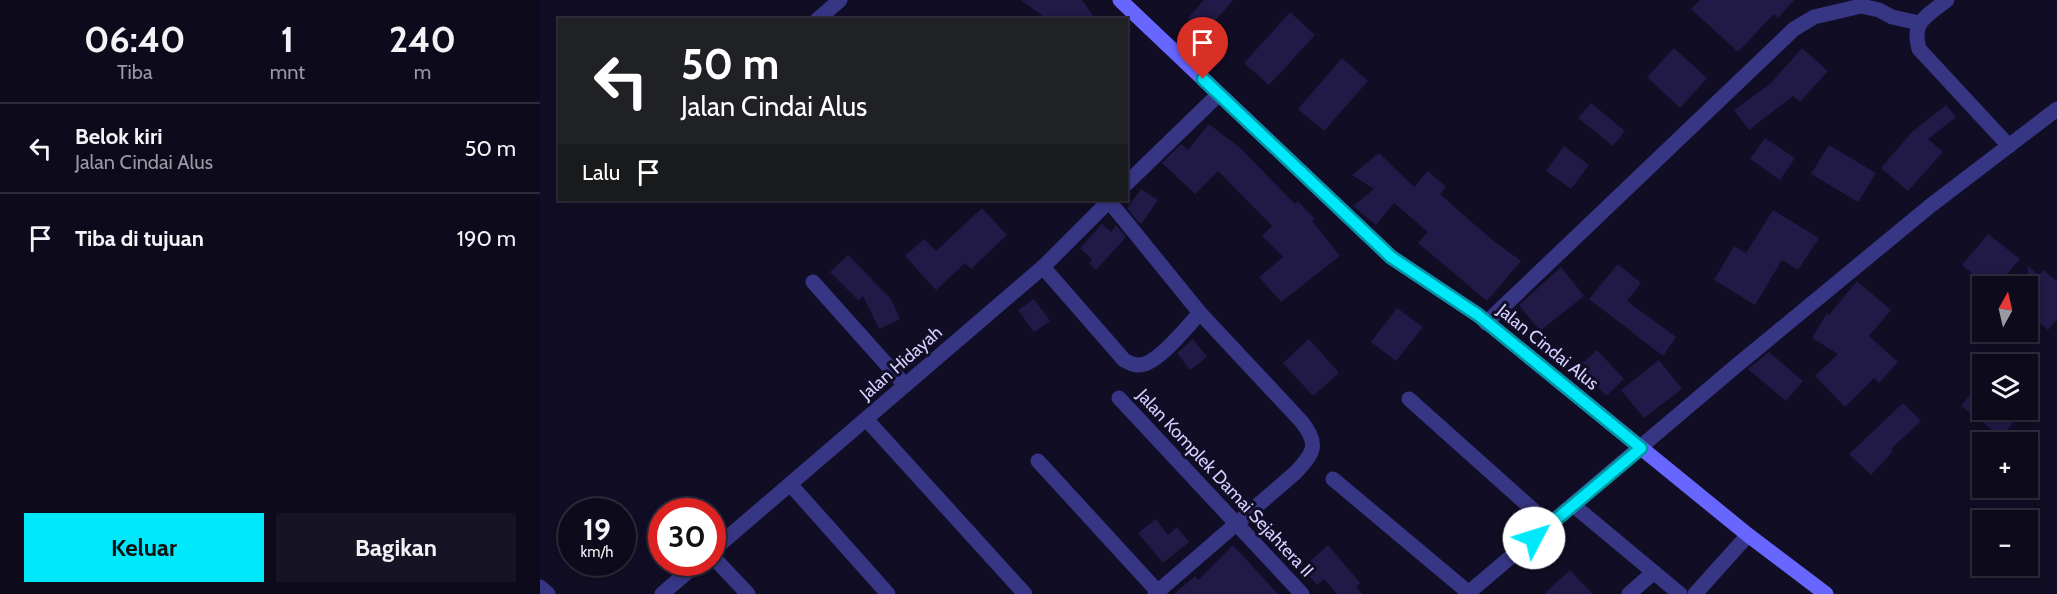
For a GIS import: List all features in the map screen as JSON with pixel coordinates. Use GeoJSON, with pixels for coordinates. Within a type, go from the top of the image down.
{"type":"FeatureCollection","features":[{"type":"Feature","properties":{"kind":"street"},"geometry":{"type":"LineString","coordinates":[[819,18],[840,0]]}},
{"type":"Feature","properties":{"kind":"street","name":"Jalan Cindai Alus"},"geometry":{"type":"LineString","coordinates":[[1120,0],[1391,257],[1478,315],[1748,535],[1827,594]]}},
{"type":"Feature","properties":{"kind":"street"},"geometry":{"type":"LineString","coordinates":[[1947,0],[1919,23],[1915,35],[1918,49],[2009,146]]}},
{"type":"Feature","properties":{"kind":"street"},"geometry":{"type":"LineString","coordinates":[[1486,323],[1794,29],[1814,17],[1861,6],[1880,10],[1892,17],[1919,23]]}},
{"type":"Feature","properties":{"kind":"street"},"geometry":{"type":"LineString","coordinates":[[1128,182],[1219,94]]}},
{"type":"Feature","properties":{"kind":"street"},"geometry":{"type":"LineString","coordinates":[[1333,479],[1468,593],[1736,366],[1930,206],[2057,109]]}},
{"type":"Feature","properties":{"kind":"street","name":"Jalan Hidayah"},"geometry":{"type":"LineString","coordinates":[[726,539],[1043,267],[1109,201]]}},
{"type":"Feature","properties":{"kind":"street"},"geometry":{"type":"LineString","coordinates":[[1038,461],[1158,593],[1235,522],[1302,466],[1313,452],[1314,444],[1310,432],[1200,313],[1111,201]]}},
{"type":"Feature","properties":{"kind":"street"},"geometry":{"type":"LineString","coordinates":[[1043,267],[1124,360],[1132,364],[1139,366],[1158,357],[1200,313]]}},
{"type":"Feature","properties":{"kind":"street"},"geometry":{"type":"LineString","coordinates":[[813,282],[905,385]]}},
{"type":"Feature","properties":{"kind":"street","name":"Jalan Komplek Damai Sejahtera II"},"geometry":{"type":"LineString","coordinates":[[1119,398],[1302,594]]}},
{"type":"Feature","properties":{"kind":"street"},"geometry":{"type":"LineString","coordinates":[[1408,399],[1550,525]]}},
{"type":"Feature","properties":{"kind":"street"},"geometry":{"type":"LineString","coordinates":[[866,419],[1025,594]]}},
{"type":"Feature","properties":{"kind":"street"},"geometry":{"type":"LineString","coordinates":[[790,484],[888,594]]}},
{"type":"Feature","properties":{"kind":"street"},"geometry":{"type":"LineString","coordinates":[[1573,505],[1680,594]]}},
{"type":"Feature","properties":{"kind":"street"},"geometry":{"type":"LineString","coordinates":[[1695,594],[1748,535]]}},
{"type":"Feature","properties":{"kind":"street"},"geometry":{"type":"LineString","coordinates":[[726,571],[748,594]]}},
{"type":"Feature","properties":{"kind":"street"},"geometry":{"type":"LineString","coordinates":[[1629,594],[1654,572]]}},
{"type":"Feature","properties":{"kind":"street"},"geometry":{"type":"LineString","coordinates":[[662,594],[683,576]]}},
{"type":"Feature","properties":{"kind":"street"},"geometry":{"type":"LineString","coordinates":[[540,588],[548,594]]}},
{"type":"Feature","properties":{"kind":"building"},"geometry":{"type":"Polygon","coordinates":[[[1021,0],[1082,0],[1095,18],[1045,18],[1021,0]]]}},
{"type":"Feature","properties":{"kind":"building"},"geometry":{"type":"Polygon","coordinates":[[[1204,0],[1233,0],[1205,33],[1188,18],[1204,0]]]}},
{"type":"Feature","properties":{"kind":"building"},"geometry":{"type":"Polygon","coordinates":[[[1700,0],[1794,0],[1778,18],[1774,14],[1738,52],[1691,9],[1700,0]]]}},
{"type":"Feature","properties":{"kind":"building"},"geometry":{"type":"Polygon","coordinates":[[[1290,12],[1315,35],[1269,85],[1244,63],[1290,12]]]}},
{"type":"Feature","properties":{"kind":"building"},"geometry":{"type":"Polygon","coordinates":[[[1674,48],[1707,78],[1680,108],[1647,77],[1674,48]]]}},
{"type":"Feature","properties":{"kind":"building"},"geometry":{"type":"Polygon","coordinates":[[[1802,48],[1828,71],[1800,102],[1793,96],[1749,130],[1734,110],[1771,83],[1802,48]]]}},
{"type":"Feature","properties":{"kind":"building"},"geometry":{"type":"Polygon","coordinates":[[[1342,58],[1368,81],[1324,131],[1298,109],[1342,58]]]}},
{"type":"Feature","properties":{"kind":"building"},"geometry":{"type":"Polygon","coordinates":[[[1591,103],[1625,131],[1613,146],[1578,118],[1591,103]]]}},
{"type":"Feature","properties":{"kind":"building"},"geometry":{"type":"Polygon","coordinates":[[[1946,105],[1956,117],[1928,139],[1943,152],[1908,191],[1881,168],[1911,133],[1946,105]]]}},
{"type":"Feature","properties":{"kind":"building"},"geometry":{"type":"Polygon","coordinates":[[[1209,124],[1240,148],[1295,204],[1298,201],[1315,219],[1312,221],[1340,256],[1281,302],[1259,277],[1283,257],[1262,236],[1272,226],[1218,171],[1195,194],[1162,163],[1181,144],[1188,150],[1209,124]]]}},
{"type":"Feature","properties":{"kind":"building"},"geometry":{"type":"Polygon","coordinates":[[[1765,138],[1795,158],[1780,180],[1750,159],[1765,138]]]}},
{"type":"Feature","properties":{"kind":"building"},"geometry":{"type":"Polygon","coordinates":[[[1829,145],[1876,173],[1858,202],[1811,174],[1829,145]]]}},
{"type":"Feature","properties":{"kind":"building"},"geometry":{"type":"Polygon","coordinates":[[[1564,146],[1589,165],[1571,189],[1546,171],[1564,146]]]}},
{"type":"Feature","properties":{"kind":"building"},"geometry":{"type":"Polygon","coordinates":[[[1379,153],[1414,187],[1428,171],[1446,187],[1440,194],[1491,239],[1521,261],[1487,301],[1418,243],[1428,232],[1394,203],[1376,225],[1353,206],[1374,189],[1352,175],[1379,153]]]}},
{"type":"Feature","properties":{"kind":"building"},"geometry":{"type":"Polygon","coordinates":[[[1141,189],[1158,200],[1142,223],[1139,223],[1127,208],[1141,189]]]}},
{"type":"Feature","properties":{"kind":"building"},"geometry":{"type":"Polygon","coordinates":[[[982,208],[1007,235],[971,269],[965,263],[936,290],[905,256],[924,239],[936,251],[982,208]]]}},
{"type":"Feature","properties":{"kind":"building"},"geometry":{"type":"Polygon","coordinates":[[[1773,210],[1819,238],[1798,270],[1782,260],[1755,305],[1714,280],[1734,246],[1746,253],[1773,210]]]}},
{"type":"Feature","properties":{"kind":"building"},"geometry":{"type":"Polygon","coordinates":[[[1102,224],[1111,232],[1116,225],[1126,237],[1096,270],[1089,263],[1092,259],[1080,248],[1102,224]]]}},
{"type":"Feature","properties":{"kind":"building"},"geometry":{"type":"Polygon","coordinates":[[[1988,234],[2020,259],[2006,276],[1975,276],[1962,265],[1988,234]]]}},
{"type":"Feature","properties":{"kind":"building"},"geometry":{"type":"Polygon","coordinates":[[[848,255],[891,299],[900,319],[879,329],[863,296],[859,301],[830,272],[848,255]]]}},
{"type":"Feature","properties":{"kind":"building"},"geometry":{"type":"Polygon","coordinates":[[[1618,264],[1641,283],[1627,301],[1676,337],[1663,356],[1589,299],[1618,264]]]}},
{"type":"Feature","properties":{"kind":"building"},"geometry":{"type":"Polygon","coordinates":[[[2028,266],[2039,275],[2043,270],[2057,281],[2057,319],[2048,330],[2038,322],[2038,276],[2028,276],[2028,266]]]}},
{"type":"Feature","properties":{"kind":"building"},"geometry":{"type":"Polygon","coordinates":[[[1561,267],[1584,296],[1540,331],[1519,305],[1561,267]]]}},
{"type":"Feature","properties":{"kind":"building"},"geometry":{"type":"Polygon","coordinates":[[[1857,281],[1891,310],[1869,336],[1898,362],[1879,383],[1874,378],[1845,407],[1815,376],[1838,354],[1812,338],[1827,313],[1829,315],[1857,281]]]}},
{"type":"Feature","properties":{"kind":"building"},"geometry":{"type":"Polygon","coordinates":[[[1034,299],[1050,321],[1034,332],[1018,310],[1034,299]]]}},
{"type":"Feature","properties":{"kind":"building"},"geometry":{"type":"Polygon","coordinates":[[[1397,308],[1423,327],[1396,361],[1371,342],[1397,308]]]}},
{"type":"Feature","properties":{"kind":"building"},"geometry":{"type":"Polygon","coordinates":[[[1193,339],[1207,357],[1190,370],[1177,353],[1193,339]]]}},
{"type":"Feature","properties":{"kind":"building"},"geometry":{"type":"Polygon","coordinates":[[[1309,339],[1339,373],[1313,396],[1283,363],[1309,339]]]}},
{"type":"Feature","properties":{"kind":"building"},"geometry":{"type":"Polygon","coordinates":[[[1597,350],[1624,379],[1606,396],[1578,367],[1597,350]]]}},
{"type":"Feature","properties":{"kind":"building"},"geometry":{"type":"Polygon","coordinates":[[[1769,352],[1803,381],[1786,401],[1748,369],[1769,352]]]}},
{"type":"Feature","properties":{"kind":"building"},"geometry":{"type":"Polygon","coordinates":[[[1659,360],[1682,389],[1644,418],[1621,390],[1659,360]]]}},
{"type":"Feature","properties":{"kind":"building"},"geometry":{"type":"Polygon","coordinates":[[[1972,392],[1972,414],[1961,406],[1972,392]]]}},
{"type":"Feature","properties":{"kind":"building"},"geometry":{"type":"Polygon","coordinates":[[[1903,403],[1921,421],[1891,449],[1893,451],[1871,475],[1849,454],[1903,403]]]}},
{"type":"Feature","properties":{"kind":"building"},"geometry":{"type":"Polygon","coordinates":[[[1980,420],[2015,420],[2006,432],[1995,432],[1980,420]]]}},
{"type":"Feature","properties":{"kind":"building"},"geometry":{"type":"Polygon","coordinates":[[[1156,519],[1168,535],[1177,527],[1189,542],[1163,563],[1138,533],[1156,519]]]}},
{"type":"Feature","properties":{"kind":"building"},"geometry":{"type":"Polygon","coordinates":[[[1233,545],[1278,594],[1174,594],[1195,576],[1198,580],[1233,545]]]}},
{"type":"Feature","properties":{"kind":"building"},"geometry":{"type":"Polygon","coordinates":[[[1328,545],[1360,583],[1356,587],[1362,594],[1337,594],[1324,579],[1317,585],[1302,568],[1328,545]]]}},
{"type":"Feature","properties":{"kind":"building"},"geometry":{"type":"Polygon","coordinates":[[[1570,570],[1593,594],[1544,594],[1570,570]]]}},
{"type":"Feature","properties":{"kind":"route"},"geometry":{"type":"LineString","coordinates":[[1203,79],[1391,257],[1478,315],[1641,448],[1534,538]]}}]}
